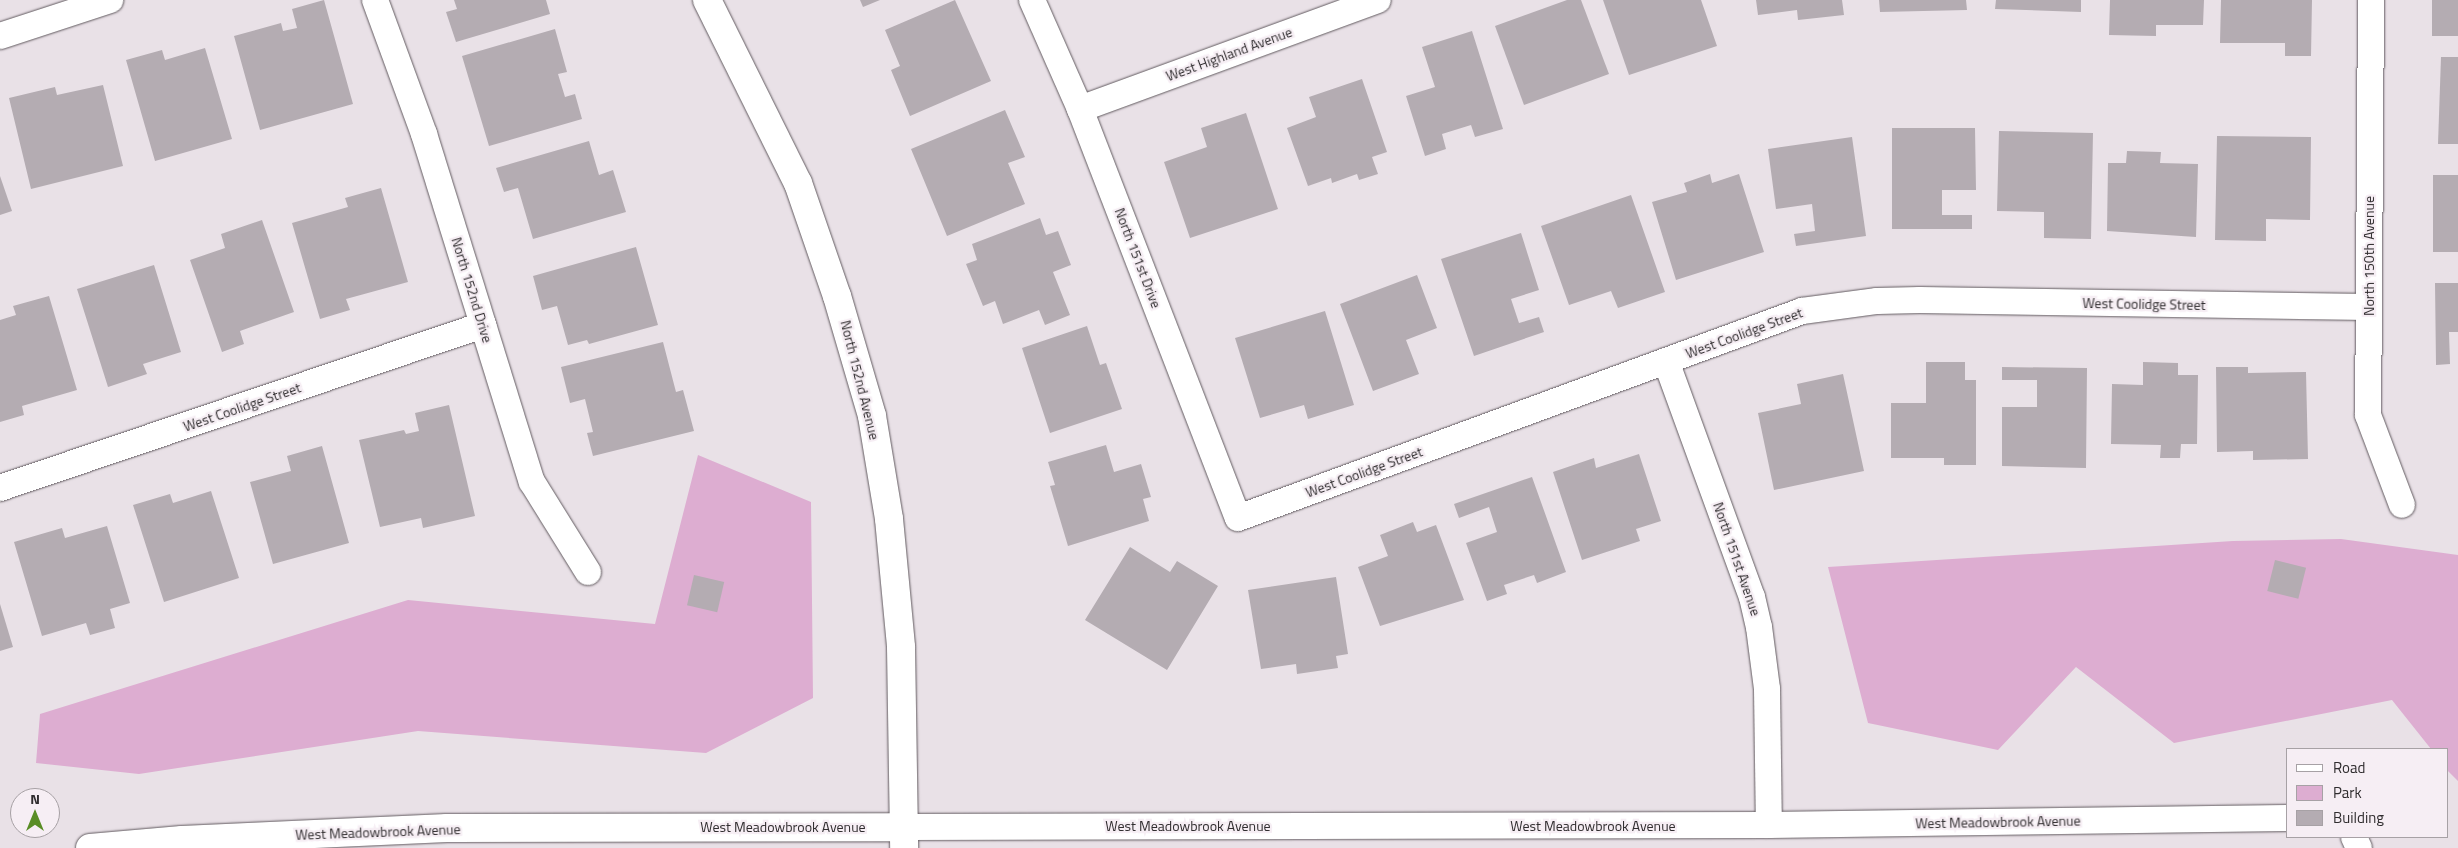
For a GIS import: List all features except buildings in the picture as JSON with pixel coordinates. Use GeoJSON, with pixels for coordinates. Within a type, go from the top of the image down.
{"type":"FeatureCollection","features":[{"type":"Feature","properties":{"kind":"street"},"geometry":{"type":"LineString","coordinates":[[0,36],[110,0]]}},
{"type":"Feature","properties":{"kind":"street","name":"North 152nd Drive"},"geometry":{"type":"LineString","coordinates":[[375,0],[424,134],[532,482],[588,572]]}},
{"type":"Feature","properties":{"kind":"street","name":"North 152nd Avenue"},"geometry":{"type":"LineString","coordinates":[[707,0],[798,183],[837,296],[872,416],[889,519],[901,647],[905,837]]}},
{"type":"Feature","properties":{"kind":"street","name":"North 151st Drive"},"geometry":{"type":"LineString","coordinates":[[1032,0],[1080,109],[1238,518]]}},
{"type":"Feature","properties":{"kind":"street","name":"West Highland Avenue"},"geometry":{"type":"LineString","coordinates":[[1080,109],[1378,0]]}},
{"type":"Feature","properties":{"kind":"street","name":"North 150th Avenue"},"geometry":{"type":"LineString","coordinates":[[2371,0],[2368,415],[2402,506]]}},
{"type":"Feature","properties":{"kind":"street","name":"West Coolidge Street"},"geometry":{"type":"LineString","coordinates":[[1238,518],[1802,311],[1877,301],[2369,308]]}},
{"type":"Feature","properties":{"kind":"street","name":"West Coolidge Street"},"geometry":{"type":"LineString","coordinates":[[0,488],[483,325]]}},
{"type":"Feature","properties":{"kind":"street","name":"North 151st Avenue"},"geometry":{"type":"LineString","coordinates":[[1666,361],[1752,596],[1759,627],[1766,689],[1769,825]]}},
{"type":"Feature","properties":{"kind":"street","name":"West Meadowbrook Avenue"},"geometry":{"type":"LineString","coordinates":[[101,847],[447,828],[905,837],[2286,818]]}},
{"type":"Feature","properties":{"kind":"green space"},"geometry":{"type":"Polygon","coordinates":[[[698,455],[811,502],[813,698],[706,753],[418,731],[139,774],[36,763],[40,714],[408,600],[655,624],[698,455]]]}},
{"type":"Feature","properties":{"kind":"green space"},"geometry":{"type":"Polygon","coordinates":[[[2341,539],[2458,555],[2458,781],[2448,771],[2448,748],[2430,748],[2392,700],[2174,743],[2076,667],[1998,750],[1868,723],[1828,567],[2233,541],[2341,539]]]}}]}
